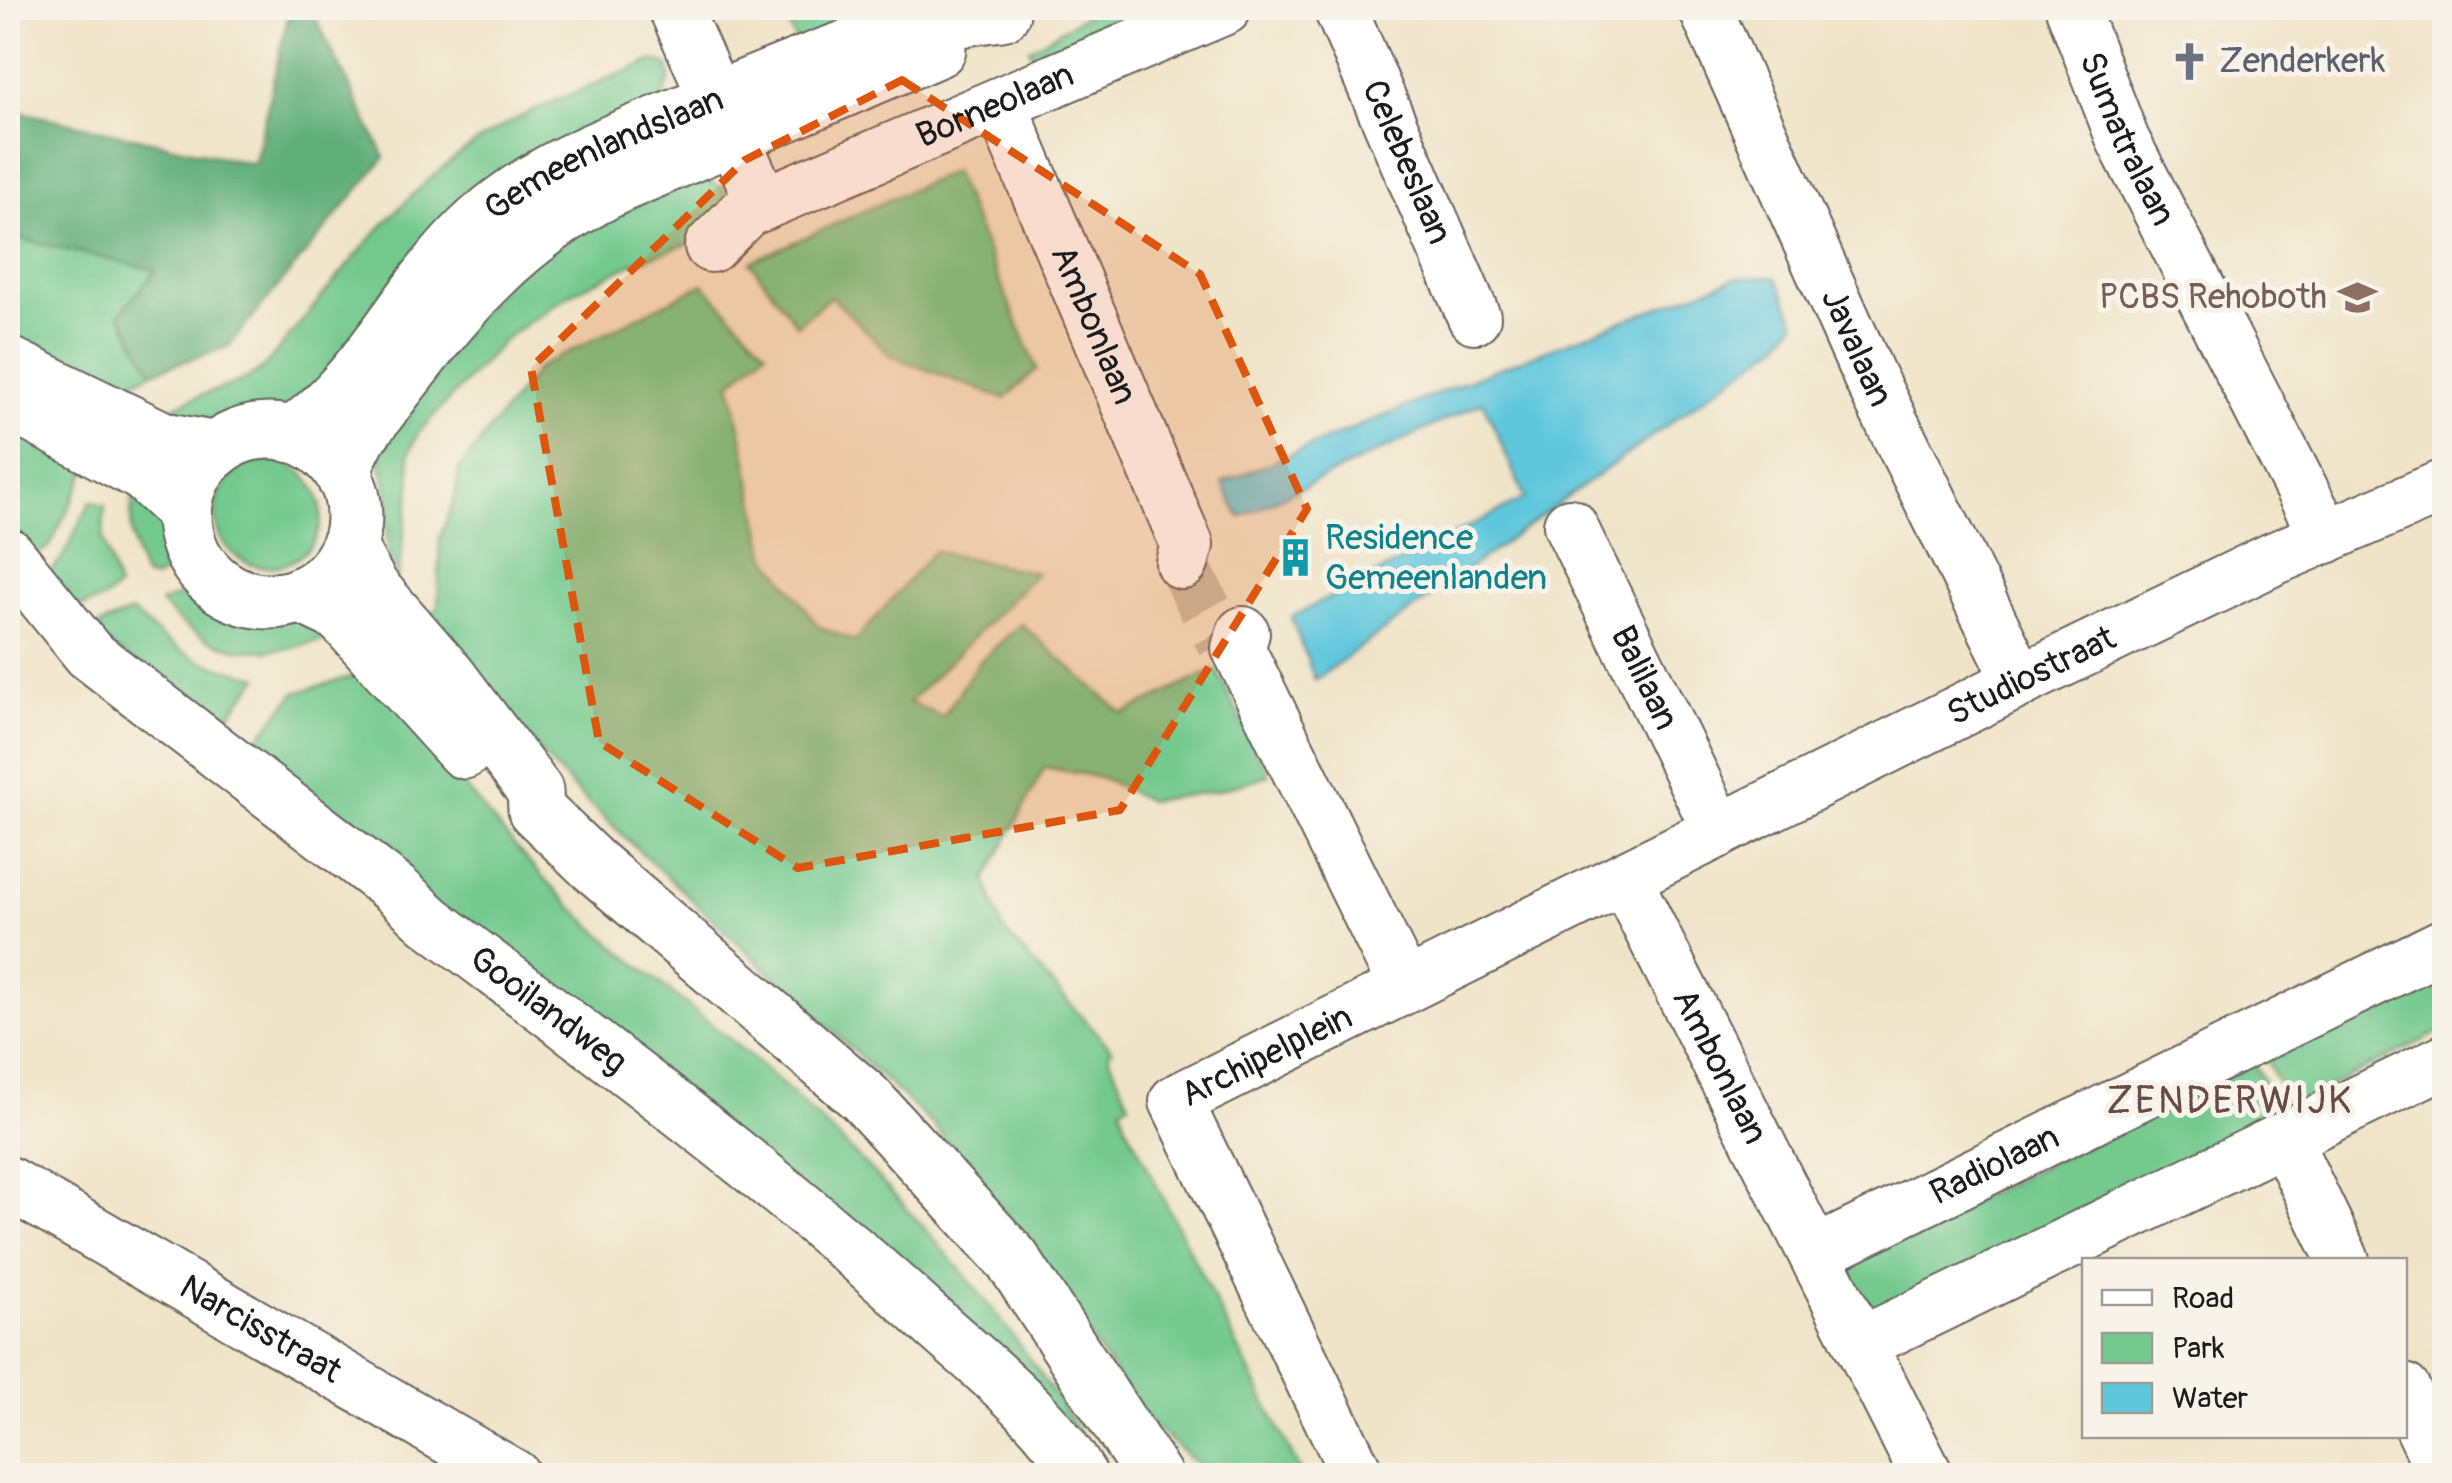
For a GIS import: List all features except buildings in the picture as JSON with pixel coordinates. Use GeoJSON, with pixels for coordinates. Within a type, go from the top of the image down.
{"type":"FeatureCollection","features":[{"type":"Feature","properties":{"kind":"main road","name":"Gemeenlandslaan"},"geometry":{"type":"LineString","coordinates":[[345,479],[348,458],[359,436],[468,296],[518,246],[844,46],[957,18],[1009,10]]}},
{"type":"Feature","properties":{"kind":"main road","name":"Gemeenlandslaan"},"geometry":{"type":"LineString","coordinates":[[292,435],[325,409],[459,242],[507,197],[560,165],[724,119]]}},
{"type":"Feature","properties":{"kind":"main road"},"geometry":{"type":"LineString","coordinates":[[8,364],[164,440],[216,450]]}},
{"type":"Feature","properties":{"kind":"main road"},"geometry":{"type":"LineString","coordinates":[[8,402],[144,474],[184,511]]}},
{"type":"Feature","properties":{"kind":"main road"},"geometry":{"type":"LineString","coordinates":[[260,432],[292,435],[323,451],[345,479],[353,506],[348,546],[330,576],[300,595],[266,601],[248,599],[216,583],[194,557],[184,511],[194,477],[216,450],[260,432]]}},
{"type":"Feature","properties":{"kind":"main road"},"geometry":{"type":"LineString","coordinates":[[348,546],[371,587],[450,676],[535,791],[536,810]]}},
{"type":"Feature","properties":{"kind":"main road"},"geometry":{"type":"LineString","coordinates":[[300,595],[340,614],[517,810],[536,810],[878,1113],[1012,1260],[1154,1476]]}},
{"type":"Feature","properties":{"kind":"street"},"geometry":{"type":"LineString","coordinates":[[675,8],[763,204]]}},
{"type":"Feature","properties":{"kind":"street","name":"Borneolaan"},"geometry":{"type":"LineString","coordinates":[[711,246],[746,212],[763,204],[1226,8]]}},
{"type":"Feature","properties":{"kind":"street","name":"Celebeslaan"},"geometry":{"type":"LineString","coordinates":[[1340,8],[1474,317]]}},
{"type":"Feature","properties":{"kind":"street","name":"Javalaan"},"geometry":{"type":"LineString","coordinates":[[1705,8],[1869,376],[2020,681]]}},
{"type":"Feature","properties":{"kind":"street","name":"Sumatralaan"},"geometry":{"type":"LineString","coordinates":[[2072,8],[2123,140],[2326,538]]}},
{"type":"Feature","properties":{"kind":"street","name":"Ambonlaan"},"geometry":{"type":"LineString","coordinates":[[1000,104],[1191,554]]}},
{"type":"Feature","properties":{"kind":"street","name":"Studiostraat"},"geometry":{"type":"LineString","coordinates":[[1624,879],[2020,681],[2444,486]]}},
{"type":"Feature","properties":{"kind":"street","name":"Balilaan"},"geometry":{"type":"LineString","coordinates":[[1570,525],[1720,832]]}},
{"type":"Feature","properties":{"kind":"street","name":"Gooilandweg"},"geometry":{"type":"LineString","coordinates":[[8,554],[26,612],[89,654],[395,890],[430,922],[671,1103],[882,1276],[1057,1436],[1081,1476]]}},
{"type":"Feature","properties":{"kind":"street"},"geometry":{"type":"LineString","coordinates":[[1235,641],[1405,987]]}},
{"type":"Feature","properties":{"kind":"street","name":"Ambonlaan"},"geometry":{"type":"LineString","coordinates":[[1624,879],[1927,1476]]}},
{"type":"Feature","properties":{"kind":"street","name":"Archipelplein"},"geometry":{"type":"LineString","coordinates":[[1358,1476],[1176,1101],[1624,879]]}},
{"type":"Feature","properties":{"kind":"street","name":"Radiolaan"},"geometry":{"type":"LineString","coordinates":[[1814,1253],[2444,945]]}},
{"type":"Feature","properties":{"kind":"street"},"geometry":{"type":"LineString","coordinates":[[1860,1344],[2444,1060]]}},
{"type":"Feature","properties":{"kind":"street"},"geometry":{"type":"LineString","coordinates":[[2285,1140],[2342,1258]]}},
{"type":"Feature","properties":{"kind":"street","name":"Narcisstraat"},"geometry":{"type":"LineString","coordinates":[[8,1183],[514,1476]]}},
{"type":"Feature","properties":{"kind":"street"},"geometry":{"type":"LineString","coordinates":[[2407,1396],[2444,1474]]}},
{"type":"Feature","properties":{"kind":"highlighted area"},"geometry":{"type":"Polygon","coordinates":[[[902,80],[1200,274],[1307,509],[1120,810],[798,868],[599,742],[531,368],[745,160],[902,80]]]}},
{"type":"Feature","properties":{"kind":"green space"},"geometry":{"type":"Polygon","coordinates":[[[290,8],[309,8],[313,13],[385,157],[228,347],[153,372],[120,314],[156,270],[8,236],[8,109],[254,164],[290,8]]]}},
{"type":"Feature","properties":{"kind":"green space"},"geometry":{"type":"Polygon","coordinates":[[[781,8],[924,8],[800,51],[781,8]]]}},
{"type":"Feature","properties":{"kind":"green space"},"geometry":{"type":"Polygon","coordinates":[[[1098,8],[1188,8],[1040,71],[1029,49],[1098,8]]]}},
{"type":"Feature","properties":{"kind":"green space"},"geometry":{"type":"Polygon","coordinates":[[[654,60],[668,65],[670,79],[662,99],[291,411],[210,425],[171,423],[172,408],[241,381],[263,368],[384,224],[467,149],[534,110],[654,60]]]}},
{"type":"Feature","properties":{"kind":"green space"},"geometry":{"type":"Polygon","coordinates":[[[953,171],[1037,369],[1005,399],[892,357],[831,296],[797,325],[750,262],[953,171]]]}},
{"type":"Feature","properties":{"kind":"green space"},"geometry":{"type":"Polygon","coordinates":[[[684,180],[706,180],[726,189],[724,206],[699,240],[636,262],[570,294],[505,339],[418,433],[409,453],[411,484],[398,577],[387,545],[387,491],[375,436],[521,264],[684,180]]]}},
{"type":"Feature","properties":{"kind":"green space"},"geometry":{"type":"Polygon","coordinates":[[[8,236],[157,270],[120,314],[153,372],[134,381],[122,403],[8,348],[8,236]]]}},
{"type":"Feature","properties":{"kind":"green space"},"geometry":{"type":"Polygon","coordinates":[[[703,284],[766,351],[731,383],[766,554],[819,627],[855,641],[934,551],[1037,573],[909,702],[943,717],[978,663],[1021,624],[1123,714],[1216,669],[1269,775],[1215,791],[1149,801],[1102,778],[1045,767],[986,880],[1003,930],[1112,1050],[1108,1054],[1129,1103],[1121,1107],[1124,1120],[1302,1475],[1209,1475],[1146,1419],[996,1203],[934,1126],[581,796],[420,624],[438,608],[440,537],[454,501],[459,469],[539,367],[703,284]]]}},
{"type":"Feature","properties":{"kind":"green space"},"geometry":{"type":"Polygon","coordinates":[[[8,420],[91,462],[50,546],[32,558],[8,524],[8,420]]]}},
{"type":"Feature","properties":{"kind":"green space"},"geometry":{"type":"Polygon","coordinates":[[[268,461],[288,465],[306,476],[317,494],[321,514],[317,534],[306,552],[288,563],[268,567],[248,563],[230,552],[219,534],[215,514],[219,494],[230,476],[248,465],[268,461]]]}},
{"type":"Feature","properties":{"kind":"green space"},"geometry":{"type":"Polygon","coordinates":[[[136,486],[162,517],[177,565],[154,579],[144,576],[133,543],[131,521],[136,486]]]}},
{"type":"Feature","properties":{"kind":"green space"},"geometry":{"type":"Polygon","coordinates":[[[91,501],[105,506],[103,538],[118,588],[103,600],[74,609],[48,574],[63,557],[91,501]]]}},
{"type":"Feature","properties":{"kind":"green space"},"geometry":{"type":"Polygon","coordinates":[[[193,591],[220,608],[247,616],[308,614],[330,638],[260,651],[218,644],[179,621],[160,603],[193,591]]]}},
{"type":"Feature","properties":{"kind":"green space"},"geometry":{"type":"Polygon","coordinates":[[[132,612],[190,656],[259,677],[228,717],[215,725],[100,637],[100,625],[132,612]]]}},
{"type":"Feature","properties":{"kind":"green space"},"geometry":{"type":"Polygon","coordinates":[[[372,671],[488,815],[562,897],[613,945],[775,1078],[905,1207],[982,1296],[1088,1446],[244,756],[295,693],[372,671]]]}},
{"type":"Feature","properties":{"kind":"green space"},"geometry":{"type":"Polygon","coordinates":[[[2444,964],[2444,1030],[2290,1106],[2263,1053],[2444,964]]]}},
{"type":"Feature","properties":{"kind":"green space"},"geometry":{"type":"Polygon","coordinates":[[[2252,1061],[2279,1112],[1870,1318],[1857,1298],[1850,1263],[2252,1061]]]}},
{"type":"Feature","properties":{"kind":"water"},"geometry":{"type":"Polygon","coordinates":[[[1776,277],[1796,322],[1779,344],[1315,680],[1291,617],[1525,498],[1483,402],[1240,517],[1222,483],[1484,374],[1735,278],[1776,277]]]}},
{"type":"Feature","properties":{"kind":"tunnel"},"geometry":{"type":"LineString","coordinates":[[1182,563],[1223,643]]}},
{"type":"Feature","properties":{"kind":"place","name":"Zenderkerk"},"geometry":{"type":"Point","coordinates":[2189,61]}},
{"type":"Feature","properties":{"kind":"place","name":"PCBS Rehoboth"},"geometry":{"type":"Point","coordinates":[2357,297]}},
{"type":"Feature","properties":{"kind":"place","name":"Residence Gemeenlanden"},"geometry":{"type":"Point","coordinates":[1295,558]}},
{"type":"Feature","properties":{"kind":"district","name":"ZENDERWIJK"},"geometry":{"type":"Point","coordinates":[2230,1101]}}]}
